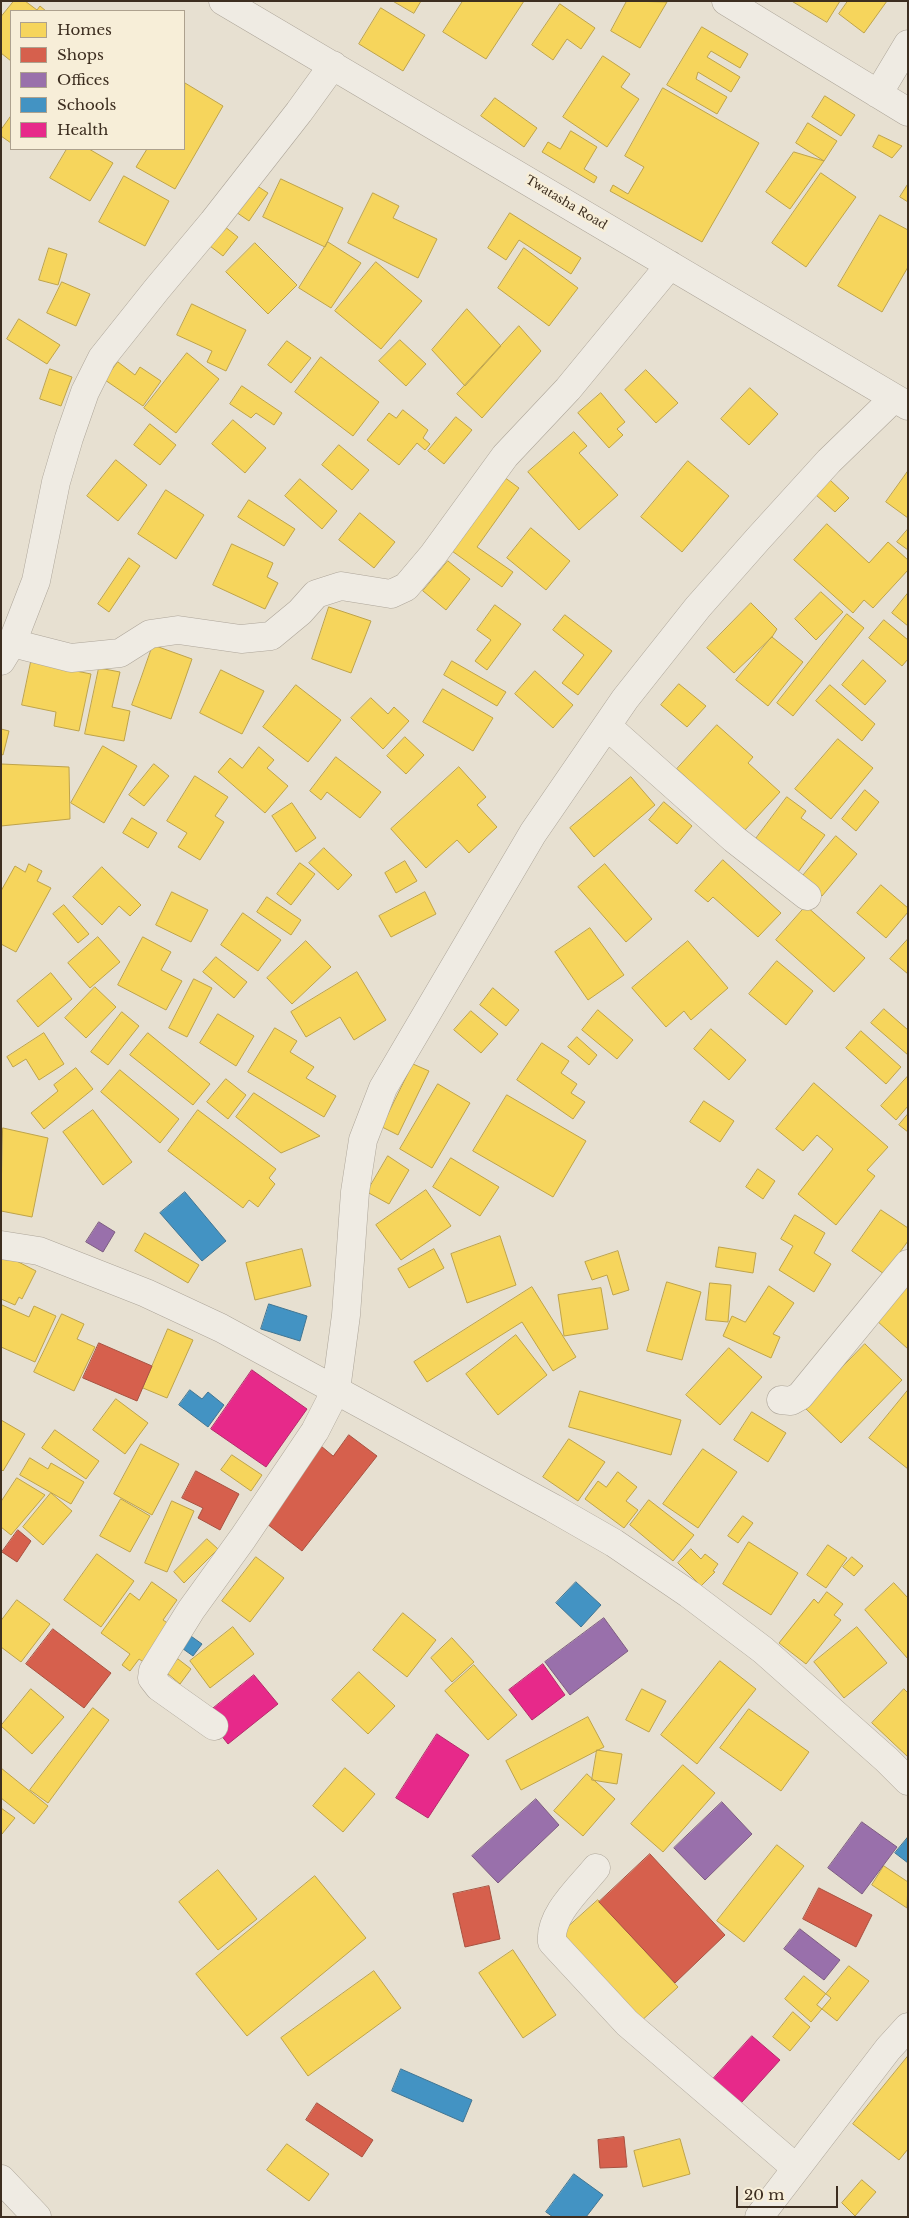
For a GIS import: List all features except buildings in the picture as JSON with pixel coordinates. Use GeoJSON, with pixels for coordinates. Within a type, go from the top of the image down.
{"type":"FeatureCollection","features":[{"type":"Feature","properties":{"kind":"street","name":"Twatasha Road"},"geometry":{"type":"LineString","coordinates":[[224,1],[901,402]]}},
{"type":"Feature","properties":{"kind":"street"},"geometry":{"type":"LineString","coordinates":[[726,1],[908,112]]}},
{"type":"Feature","properties":{"kind":"street"},"geometry":{"type":"LineString","coordinates":[[878,94],[908,44]]}},
{"type":"Feature","properties":{"kind":"street"},"geometry":{"type":"LineString","coordinates":[[333,65],[214,222],[157,288],[102,358],[85,392],[69,438],[54,491],[36,581],[7,652],[71,658],[120,653],[150,634],[178,630],[241,639],[271,636],[300,612],[316,594],[340,586],[391,594],[406,587],[433,555],[505,456],[568,389],[670,265]]}},
{"type":"Feature","properties":{"kind":"street"},"geometry":{"type":"LineString","coordinates":[[214,1726],[159,1687],[152,1678],[153,1671],[191,1610],[244,1538],[315,1431],[336,1390],[351,1259],[355,1192],[363,1140],[383,1088],[533,832],[625,699],[698,607],[829,461],[901,402]]}},
{"type":"Feature","properties":{"kind":"street"},"geometry":{"type":"LineString","coordinates":[[607,726],[734,839],[807,896]]}},
{"type":"Feature","properties":{"kind":"street"},"geometry":{"type":"LineString","coordinates":[[1,1244],[39,1251],[146,1293],[221,1328],[591,1530],[689,1594],[763,1650],[887,1760],[908,1781]]}},
{"type":"Feature","properties":{"kind":"street"},"geometry":{"type":"LineString","coordinates":[[781,1400],[791,1401],[800,1396],[908,1264]]}},
{"type":"Feature","properties":{"kind":"street"},"geometry":{"type":"LineString","coordinates":[[596,1868],[555,1919],[551,1932],[552,1942],[627,2023],[796,2168]]}},
{"type":"Feature","properties":{"kind":"street"},"geometry":{"type":"LineString","coordinates":[[759,2217],[888,2050],[908,2027]]}},
{"type":"Feature","properties":{"kind":"street"},"geometry":{"type":"LineString","coordinates":[[5,2191],[37,2217]]}}]}
